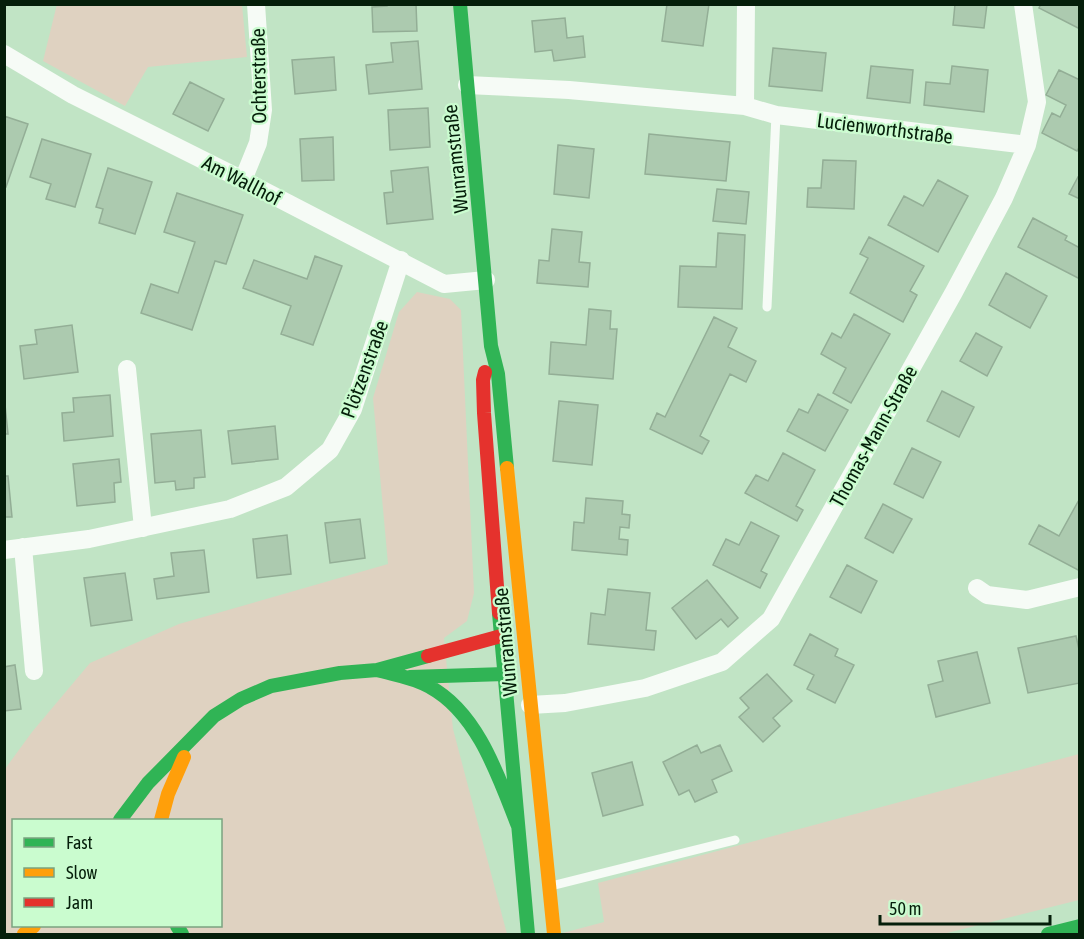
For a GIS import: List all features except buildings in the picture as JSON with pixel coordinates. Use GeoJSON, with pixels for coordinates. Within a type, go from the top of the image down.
{"type":"FeatureCollection","features":[{"type":"Feature","properties":{"kind":"main road","name":"Wunramstraße"},"geometry":{"type":"LineString","coordinates":[[460,4],[491,346],[498,374],[554,934]]}},
{"type":"Feature","properties":{"kind":"main road","name":"Wunramstraße"},"geometry":{"type":"LineString","coordinates":[[491,346],[483,380],[484,412],[501,636],[528,934]]}},
{"type":"Feature","properties":{"kind":"main road"},"geometry":{"type":"LineString","coordinates":[[121,819],[148,783],[214,716],[241,699],[271,686],[340,673],[377,670],[501,636],[524,635]]}},
{"type":"Feature","properties":{"kind":"main road"},"geometry":{"type":"LineString","coordinates":[[377,670],[410,677],[505,674],[527,671]]}},
{"type":"Feature","properties":{"kind":"main road"},"geometry":{"type":"LineString","coordinates":[[410,677],[447,698],[467,719],[496,771],[518,826]]}},
{"type":"Feature","properties":{"kind":"main road"},"geometry":{"type":"LineString","coordinates":[[161,819],[168,794],[192,739]]}},
{"type":"Feature","properties":{"kind":"main road"},"geometry":{"type":"LineString","coordinates":[[1048,934],[1080,926]]}},
{"type":"Feature","properties":{"kind":"street","name":"Ochterstraße"},"geometry":{"type":"LineString","coordinates":[[243,180],[258,143],[263,110],[256,4]]}},
{"type":"Feature","properties":{"kind":"street"},"geometry":{"type":"LineString","coordinates":[[745,106],[746,4]]}},
{"type":"Feature","properties":{"kind":"street","name":"Thomas-Mann-Straße"},"geometry":{"type":"LineString","coordinates":[[530,705],[565,703],[645,688],[722,662],[771,619],[954,292],[1004,198],[1027,145],[1037,102],[1023,4]]}},
{"type":"Feature","properties":{"kind":"street","name":"Am Wallhof"},"geometry":{"type":"LineString","coordinates":[[4,54],[73,95],[401,260],[444,284],[486,280]]}},
{"type":"Feature","properties":{"kind":"street","name":"Lucienworthstraße"},"geometry":{"type":"LineString","coordinates":[[467,85],[569,90],[745,106],[776,115],[1027,145]]}},
{"type":"Feature","properties":{"kind":"street","name":"Plötzenstraße"},"geometry":{"type":"LineString","coordinates":[[4,549],[89,538],[230,509],[286,487],[330,450],[353,409],[401,260]]}},
{"type":"Feature","properties":{"kind":"street"},"geometry":{"type":"LineString","coordinates":[[127,369],[143,528]]}},
{"type":"Feature","properties":{"kind":"street"},"geometry":{"type":"LineString","coordinates":[[23,547],[34,671]]}},
{"type":"Feature","properties":{"kind":"street"},"geometry":{"type":"LineString","coordinates":[[977,588],[987,595],[1027,600],[1080,587]]}},
{"type":"Feature","properties":{"kind":"lane"},"geometry":{"type":"LineString","coordinates":[[767,307],[776,115]]}},
{"type":"Feature","properties":{"kind":"lane"},"geometry":{"type":"LineString","coordinates":[[549,887],[735,840]]}},
{"type":"Feature","properties":{"kind":"shaded area"},"geometry":{"type":"Polygon","coordinates":[[[57,4],[242,5],[247,57],[148,67],[125,106],[43,61],[57,4]]]}},
{"type":"Feature","properties":{"kind":"shaded area"},"geometry":{"type":"Polygon","coordinates":[[[417,292],[450,299],[461,310],[474,593],[467,621],[444,638],[453,729],[507,934],[5,934],[5,769],[32,732],[90,663],[179,624],[388,564],[373,398],[399,312],[417,292]]]}},
{"type":"Feature","properties":{"kind":"shaded area"},"geometry":{"type":"Polygon","coordinates":[[[1079,754],[1079,900],[943,934],[559,934],[604,922],[598,883],[1079,754]]]}},
{"type":"Feature","properties":{"kind":"traffic: fast"},"geometry":{"type":"LineString","coordinates":[[460,4],[491,346],[498,374],[507,468]]}},
{"type":"Feature","properties":{"kind":"traffic: fast"},"geometry":{"type":"LineString","coordinates":[[499,613],[528,934]]}},
{"type":"Feature","properties":{"kind":"traffic: fast"},"geometry":{"type":"LineString","coordinates":[[121,819],[148,783],[214,716],[241,699],[271,686],[340,673],[377,670],[428,656]]}},
{"type":"Feature","properties":{"kind":"traffic: fast"},"geometry":{"type":"LineString","coordinates":[[377,670],[411,679],[430,687],[447,698],[461,713],[485,748],[518,826]]}},
{"type":"Feature","properties":{"kind":"traffic: fast"},"geometry":{"type":"LineString","coordinates":[[410,677],[505,674]]}},
{"type":"Feature","properties":{"kind":"traffic: fast"},"geometry":{"type":"LineString","coordinates":[[1048,934],[1080,926]]}},
{"type":"Feature","properties":{"kind":"traffic: fast"},"geometry":{"type":"LineString","coordinates":[[178,927],[182,934]]}},
{"type":"Feature","properties":{"kind":"traffic: slow"},"geometry":{"type":"LineString","coordinates":[[507,468],[554,934]]}},
{"type":"Feature","properties":{"kind":"traffic: slow"},"geometry":{"type":"LineString","coordinates":[[161,819],[168,794],[184,757]]}},
{"type":"Feature","properties":{"kind":"traffic: slow"},"geometry":{"type":"LineString","coordinates":[[24,934],[33,927]]}},
{"type":"Feature","properties":{"kind":"traffic: jam"},"geometry":{"type":"LineString","coordinates":[[485,372],[483,380],[484,413],[499,613]]}},
{"type":"Feature","properties":{"kind":"traffic: jam"},"geometry":{"type":"LineString","coordinates":[[428,656],[501,636]]}}]}
